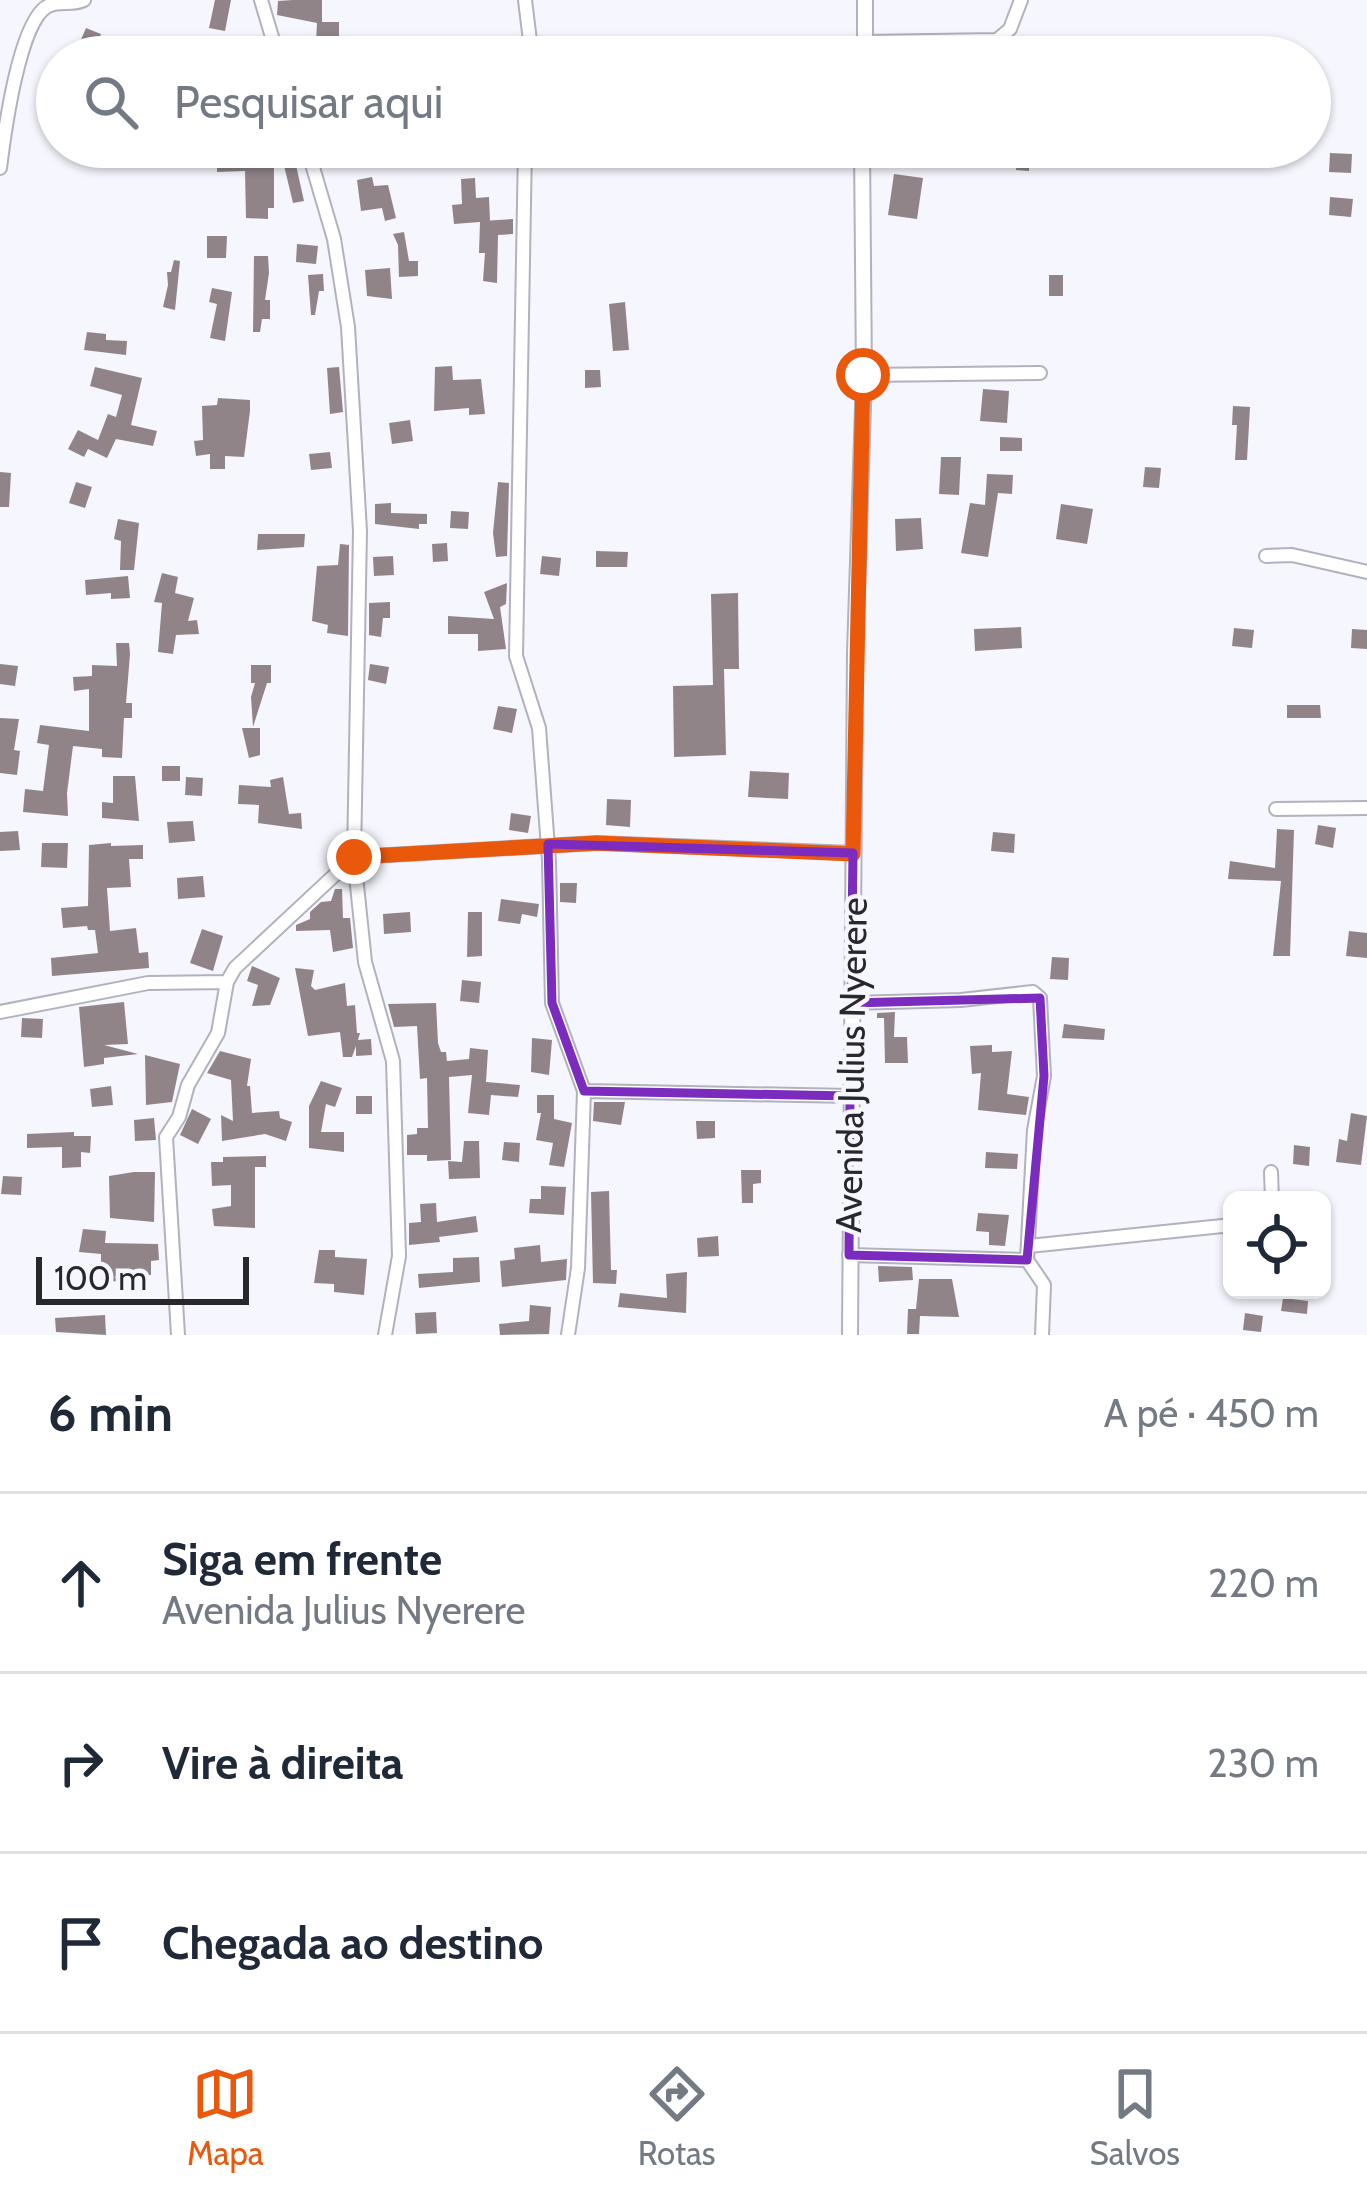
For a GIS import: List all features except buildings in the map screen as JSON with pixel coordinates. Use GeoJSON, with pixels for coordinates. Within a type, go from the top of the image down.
{"type":"FeatureCollection","features":[{"type":"Feature","properties":{"kind":"street"},"geometry":{"type":"LineString","coordinates":[[0,168],[11,90],[38,14],[50,4],[84,0]]}},
{"type":"Feature","properties":{"kind":"street"},"geometry":{"type":"LineString","coordinates":[[261,0],[272,36]]}},
{"type":"Feature","properties":{"kind":"street"},"geometry":{"type":"LineString","coordinates":[[525,0],[529,36]]}},
{"type":"Feature","properties":{"kind":"street"},"geometry":{"type":"LineString","coordinates":[[865,36],[866,0]]}},
{"type":"Feature","properties":{"kind":"street"},"geometry":{"type":"LineString","coordinates":[[1002,36],[1010,29],[1021,0]]}},
{"type":"Feature","properties":{"kind":"street"},"geometry":{"type":"LineString","coordinates":[[313,168],[334,239],[348,327],[360,554],[354,857],[365,962],[392,1061],[399,1256],[385,1335]]}},
{"type":"Feature","properties":{"kind":"street"},"geometry":{"type":"LineString","coordinates":[[525,168],[516,656],[538,728],[548,844],[552,1003],[584,1091],[578,1268],[568,1335]]}},
{"type":"Feature","properties":{"kind":"street","name":"Avenida Julius Nyerere"},"geometry":{"type":"LineString","coordinates":[[850,1335],[862,168]]}},
{"type":"Feature","properties":{"kind":"street"},"geometry":{"type":"LineString","coordinates":[[863,375],[1040,373]]}},
{"type":"Feature","properties":{"kind":"street"},"geometry":{"type":"LineString","coordinates":[[1266,556],[1292,555],[1367,572]]}},
{"type":"Feature","properties":{"kind":"street"},"geometry":{"type":"LineString","coordinates":[[1276,809],[1367,808]]}},
{"type":"Feature","properties":{"kind":"street"},"geometry":{"type":"LineString","coordinates":[[178,1335],[164,1149],[188,1085],[218,1033],[226,982],[247,955],[354,857],[548,844],[720,846],[853,854]]}},
{"type":"Feature","properties":{"kind":"street"},"geometry":{"type":"LineString","coordinates":[[0,1012],[148,983],[226,982]]}},
{"type":"Feature","properties":{"kind":"street"},"geometry":{"type":"LineString","coordinates":[[851,1003],[1036,993],[1040,998],[1044,1076],[1034,1130],[1028,1253],[1044,1285],[1042,1335]]}},
{"type":"Feature","properties":{"kind":"street"},"geometry":{"type":"LineString","coordinates":[[584,1091],[850,1096]]}},
{"type":"Feature","properties":{"kind":"street"},"geometry":{"type":"LineString","coordinates":[[1271,1172],[1271,1191]]}},
{"type":"Feature","properties":{"kind":"street"},"geometry":{"type":"LineString","coordinates":[[849,1255],[1028,1253],[1223,1227]]}},
{"type":"Feature","properties":{"kind":"highlighted area"},"geometry":{"type":"Polygon","coordinates":[[[548,844],[853,853],[851,1003],[1040,998],[1044,1076],[1027,1260],[849,1255],[850,1096],[584,1091],[552,1003],[548,844]]]}},
{"type":"Feature","properties":{"kind":"route"},"geometry":{"type":"LineString","coordinates":[[354,857],[597,843],[853,854],[863,375]]}}]}
